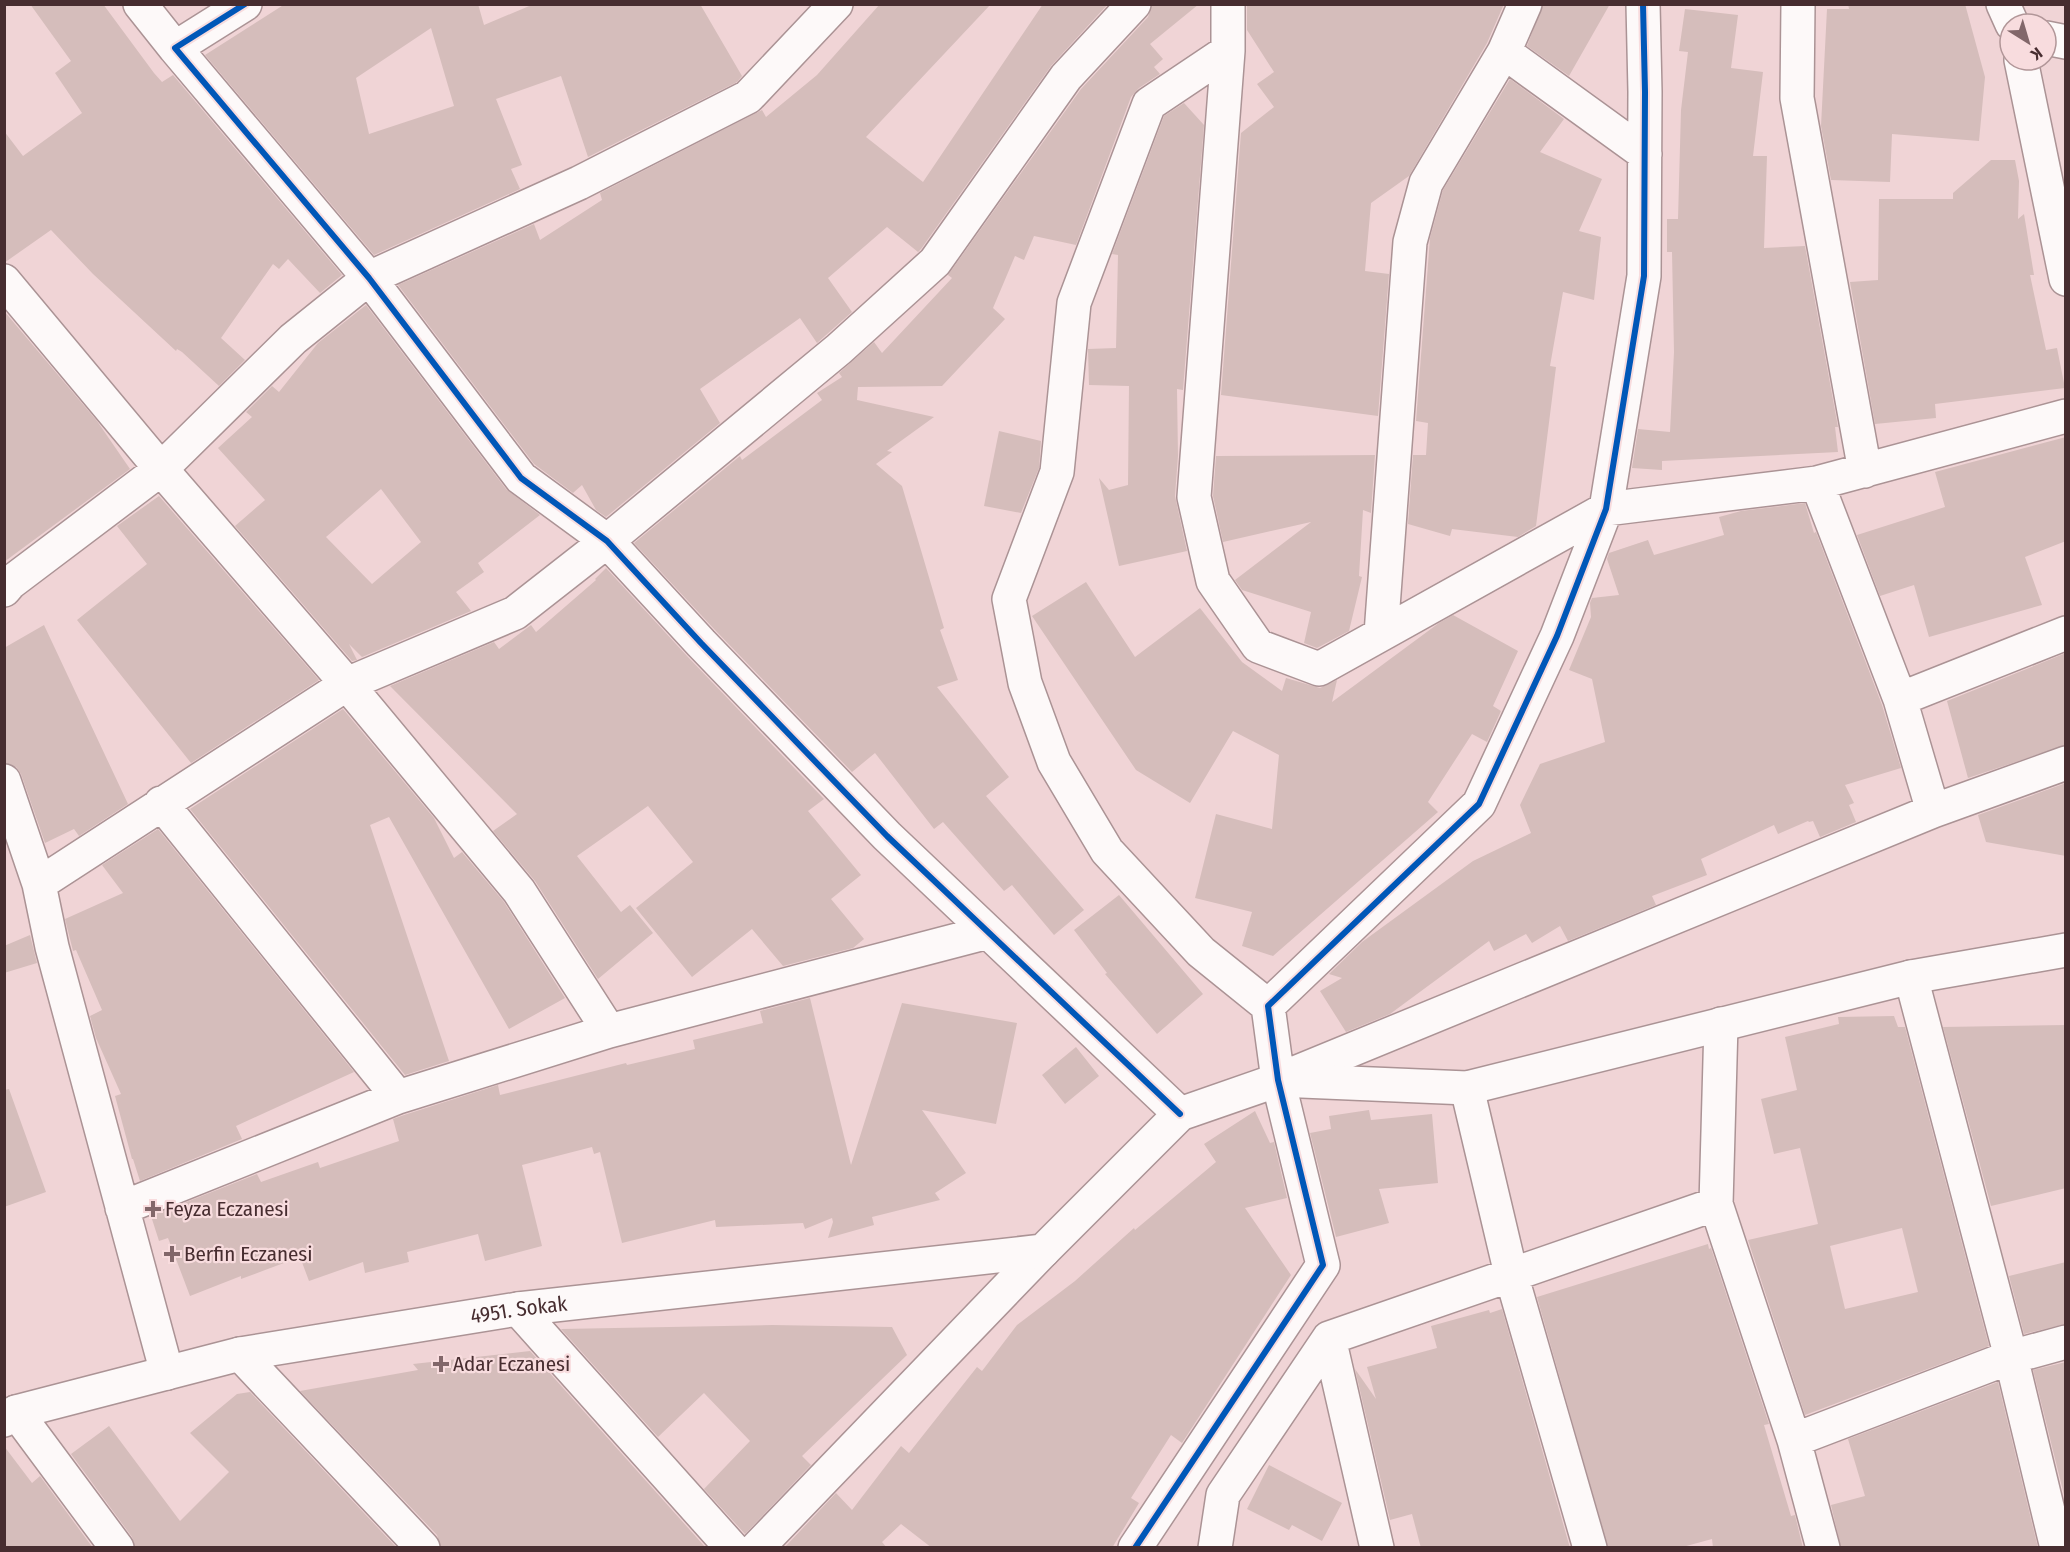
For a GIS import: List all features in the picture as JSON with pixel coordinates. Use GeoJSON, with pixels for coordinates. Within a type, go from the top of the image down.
{"type":"FeatureCollection","features":[{"type":"Feature","properties":{"kind":"street"},"geometry":{"type":"LineString","coordinates":[[140,4],[369,278],[521,478],[607,541],[701,643],[887,836],[1180,1114]]}},
{"type":"Feature","properties":{"kind":"street"},"geometry":{"type":"LineString","coordinates":[[175,48],[245,4]]}},
{"type":"Feature","properties":{"kind":"street"},"geometry":{"type":"LineString","coordinates":[[4,590],[10,583],[162,469],[293,339],[369,278],[579,183],[748,97],[836,4]]}},
{"type":"Feature","properties":{"kind":"street"},"geometry":{"type":"LineString","coordinates":[[39,884],[347,684],[515,613],[607,541],[839,349],[935,262],[1066,77],[1134,4]]}},
{"type":"Feature","properties":{"kind":"street"},"geometry":{"type":"LineString","coordinates":[[1228,4],[1228,51],[1194,497],[1213,581],[1258,646],[1319,669],[1606,509],[1817,483],[2066,416]]}},
{"type":"Feature","properties":{"kind":"street"},"geometry":{"type":"LineString","coordinates":[[1381,634],[1410,242],[1426,183],[1504,52],[1525,4]]}},
{"type":"Feature","properties":{"kind":"street"},"geometry":{"type":"LineString","coordinates":[[1268,1006],[1479,804],[1557,636],[1606,509],[1644,276],[1643,4]]}},
{"type":"Feature","properties":{"kind":"street"},"geometry":{"type":"LineString","coordinates":[[1798,4],[1797,98],[1865,471]]}},
{"type":"Feature","properties":{"kind":"street"},"geometry":{"type":"LineString","coordinates":[[1135,1548],[1323,1265],[1278,1080],[1268,1006],[1201,952],[1107,851],[1054,762],[1025,683],[1008,599],[1057,472],[1074,303],[1149,104],[1228,51]]}},
{"type":"Feature","properties":{"kind":"street"},"geometry":{"type":"LineString","coordinates":[[1504,52],[1645,154]]}},
{"type":"Feature","properties":{"kind":"street"},"geometry":{"type":"LineString","coordinates":[[2023,72],[2066,279]]}},
{"type":"Feature","properties":{"kind":"street"},"geometry":{"type":"LineString","coordinates":[[4,281],[347,684],[519,891],[609,1031]]}},
{"type":"Feature","properties":{"kind":"street"},"geometry":{"type":"LineString","coordinates":[[1817,483],[1900,699],[1933,811]]}},
{"type":"Feature","properties":{"kind":"street"},"geometry":{"type":"LineString","coordinates":[[1900,699],[2066,633]]}},
{"type":"Feature","properties":{"kind":"street"},"geometry":{"type":"LineString","coordinates":[[758,1548],[1043,1251],[1180,1114],[1278,1080],[1933,811],[2066,763]]}},
{"type":"Feature","properties":{"kind":"street"},"geometry":{"type":"LineString","coordinates":[[4,781],[39,884],[52,947],[167,1373]]}},
{"type":"Feature","properties":{"kind":"street"},"geometry":{"type":"LineString","coordinates":[[161,803],[398,1097]]}},
{"type":"Feature","properties":{"kind":"street"},"geometry":{"type":"LineString","coordinates":[[122,1208],[398,1097],[609,1031],[988,932]]}},
{"type":"Feature","properties":{"kind":"street"},"geometry":{"type":"LineString","coordinates":[[1278,1080],[1467,1088],[1911,977],[2066,950]]}},
{"type":"Feature","properties":{"kind":"street"},"geometry":{"type":"LineString","coordinates":[[1911,977],[2011,1357],[2057,1548]]}},
{"type":"Feature","properties":{"kind":"street"},"geometry":{"type":"LineString","coordinates":[[1721,1024],[1716,1204],[1794,1440],[1823,1548]]}},
{"type":"Feature","properties":{"kind":"street"},"geometry":{"type":"LineString","coordinates":[[1467,1088],[1510,1274],[1590,1548]]}},
{"type":"Feature","properties":{"kind":"street"},"geometry":{"type":"LineString","coordinates":[[1215,1548],[1223,1495],[1329,1338],[1716,1204]]}},
{"type":"Feature","properties":{"kind":"street","name":"4951. Sokak"},"geometry":{"type":"LineString","coordinates":[[10,1416],[240,1354],[518,1309],[1043,1251]]}},
{"type":"Feature","properties":{"kind":"street"},"geometry":{"type":"LineString","coordinates":[[518,1309],[732,1548]]}},
{"type":"Feature","properties":{"kind":"street"},"geometry":{"type":"LineString","coordinates":[[1329,1338],[1377,1548]]}},
{"type":"Feature","properties":{"kind":"street"},"geometry":{"type":"LineString","coordinates":[[1794,1440],[2011,1357],[2066,1342]]}},
{"type":"Feature","properties":{"kind":"street"},"geometry":{"type":"LineString","coordinates":[[240,1354],[423,1548]]}},
{"type":"Feature","properties":{"kind":"street"},"geometry":{"type":"LineString","coordinates":[[10,1416],[117,1548]]}},
{"type":"Feature","properties":{"kind":"building"},"geometry":{"type":"Polygon","coordinates":[[[30,4],[103,4],[154,73],[162,82],[173,75],[342,275],[320,293],[288,259],[279,269],[273,264],[221,338],[245,360],[219,386],[182,352],[177,349],[176,351],[93,274],[51,230],[4,263],[4,131],[23,156],[82,113],[55,73],[71,61],[30,4]]]}},
{"type":"Feature","properties":{"kind":"building"},"geometry":{"type":"Polygon","coordinates":[[[285,4],[478,4],[484,25],[534,4],[700,4],[742,76],[737,82],[588,157],[561,76],[496,99],[522,165],[511,169],[520,189],[374,255],[205,55],[285,4]],[[431,28],[356,78],[369,134],[454,106],[431,28]]]}},
{"type":"Feature","properties":{"kind":"building"},"geometry":{"type":"Polygon","coordinates":[[[880,4],[991,4],[866,137],[923,182],[1043,4],[1108,4],[1051,66],[921,249],[918,252],[887,227],[828,278],[852,312],[817,343],[800,318],[700,389],[720,423],[606,517],[596,510],[582,485],[573,493],[534,464],[398,285],[534,224],[540,240],[602,200],[600,193],[762,110],[766,117],[817,75],[880,4]]]}},
{"type":"Feature","properties":{"kind":"building"},"geometry":{"type":"Polygon","coordinates":[[[1152,4],[1199,4],[1150,44],[1163,59],[1154,67],[1160,74],[1139,88],[1131,97],[1076,245],[1034,236],[1024,260],[1015,256],[993,308],[1005,319],[942,386],[858,387],[857,400],[934,417],[887,451],[892,452],[876,464],[902,486],[944,628],[940,630],[958,680],[937,687],[1009,777],[986,796],[1084,910],[1054,935],[1012,885],[1004,891],[943,822],[934,829],[875,753],[852,772],[634,543],[740,456],[742,460],[822,400],[817,393],[842,377],[839,373],[874,342],[882,353],[952,278],[948,275],[1081,89],[1148,17],[1152,4]]]}},
{"type":"Feature","properties":{"kind":"building"},"geometry":{"type":"Polygon","coordinates":[[[1247,4],[1504,4],[1487,43],[1409,176],[1371,203],[1365,271],[1389,274],[1378,416],[1221,395],[1241,133],[1274,107],[1257,84],[1274,72],[1247,30],[1247,4]]]}},
{"type":"Feature","properties":{"kind":"building"},"geometry":{"type":"Polygon","coordinates":[[[1543,4],[1610,4],[1569,76],[1527,46],[1543,4]]]}},
{"type":"Feature","properties":{"kind":"building"},"geometry":{"type":"Polygon","coordinates":[[[1848,4],[1965,4],[1985,77],[1979,141],[1892,134],[1890,182],[1831,180],[1821,126],[1827,9],[1849,9],[1848,4]]]}},
{"type":"Feature","properties":{"kind":"building"},"geometry":{"type":"Polygon","coordinates":[[[1685,9],[1738,15],[1731,68],[1763,72],[1753,156],[1767,156],[1764,248],[1805,246],[1838,427],[1835,427],[1838,452],[1662,461],[1662,470],[1632,468],[1638,429],[1670,432],[1674,352],[1672,252],[1667,252],[1667,219],[1678,219],[1681,110],[1688,52],[1679,51],[1685,9]]]}},
{"type":"Feature","properties":{"kind":"building"},"geometry":{"type":"Polygon","coordinates":[[[1510,79],[1564,119],[1540,152],[1602,179],[1579,231],[1601,237],[1594,300],[1563,292],[1550,366],[1556,367],[1536,526],[1518,537],[1452,529],[1450,536],[1408,524],[1413,455],[1426,455],[1428,423],[1416,421],[1430,238],[1443,190],[1510,79]]]}},
{"type":"Feature","properties":{"kind":"building"},"geometry":{"type":"Polygon","coordinates":[[[1184,103],[1204,125],[1183,390],[1177,389],[1178,456],[1175,496],[1187,551],[1119,566],[1099,478],[1109,490],[1128,485],[1129,386],[1089,385],[1088,349],[1116,348],[1118,255],[1112,254],[1164,116],[1184,103]]]}},
{"type":"Feature","properties":{"kind":"building"},"geometry":{"type":"Polygon","coordinates":[[[1991,160],[2015,160],[2019,181],[2018,219],[2024,214],[2034,275],[2030,275],[2046,350],[2057,348],[2065,388],[1935,404],[1936,418],[1875,424],[1850,282],[1878,280],[1879,199],[1953,199],[1953,193],[1991,160]]]}},
{"type":"Feature","properties":{"kind":"building"},"geometry":{"type":"Polygon","coordinates":[[[366,305],[506,489],[540,515],[478,563],[484,572],[456,592],[471,611],[362,657],[349,644],[357,660],[352,661],[235,526],[265,500],[218,448],[252,417],[246,412],[272,386],[279,392],[318,343],[366,305]],[[381,489],[326,537],[372,584],[421,542],[381,489]]]}},
{"type":"Feature","properties":{"kind":"building"},"geometry":{"type":"Polygon","coordinates":[[[4,311],[97,421],[130,469],[4,562],[4,311]]]}},
{"type":"Feature","properties":{"kind":"building"},"geometry":{"type":"Polygon","coordinates":[[[999,431],[1041,441],[1039,468],[1021,513],[984,506],[999,431]]]}},
{"type":"Feature","properties":{"kind":"building"},"geometry":{"type":"Polygon","coordinates":[[[2066,437],[2066,541],[2025,557],[2042,605],[1929,637],[1914,585],[1880,596],[1857,535],[1945,507],[1935,472],[2066,437]]]}},
{"type":"Feature","properties":{"kind":"building"},"geometry":{"type":"Polygon","coordinates":[[[1375,455],[1371,513],[1363,510],[1359,576],[1362,577],[1349,631],[1317,648],[1304,643],[1311,612],[1242,590],[1235,580],[1311,522],[1223,542],[1213,496],[1216,456],[1375,455]]]}},
{"type":"Feature","properties":{"kind":"building"},"geometry":{"type":"Polygon","coordinates":[[[159,496],[319,680],[191,763],[77,620],[147,564],[117,526],[159,496]]]}},
{"type":"Feature","properties":{"kind":"building"},"geometry":{"type":"Polygon","coordinates":[[[1805,503],[1814,533],[1816,532],[1882,705],[1901,768],[1845,785],[1854,803],[1849,805],[1856,822],[1820,837],[1813,821],[1778,834],[1774,825],[1701,859],[1707,875],[1652,896],[1656,905],[1568,941],[1560,926],[1532,943],[1526,934],[1494,951],[1489,941],[1390,1014],[1346,1032],[1320,991],[1342,978],[1329,974],[1362,942],[1473,861],[1531,833],[1520,805],[1540,764],[1605,742],[1592,679],[1569,670],[1591,617],[1592,598],[1619,595],[1607,559],[1609,553],[1648,540],[1654,555],[1724,535],[1719,517],[1741,511],[1805,503]]]}},
{"type":"Feature","properties":{"kind":"building"},"geometry":{"type":"Polygon","coordinates":[[[606,568],[824,799],[808,811],[861,875],[831,899],[864,939],[853,948],[783,966],[752,929],[692,977],[636,908],[693,862],[648,806],[577,856],[621,912],[630,905],[653,933],[598,979],[535,881],[493,831],[517,814],[390,686],[494,642],[499,649],[531,625],[536,632],[596,580],[606,568]]]}},
{"type":"Feature","properties":{"kind":"building"},"geometry":{"type":"Polygon","coordinates":[[[1086,582],[1135,657],[1200,608],[1242,662],[1282,691],[1286,678],[1320,688],[1337,680],[1332,702],[1453,615],[1518,651],[1493,706],[1501,711],[1487,742],[1472,734],[1428,802],[1438,812],[1273,956],[1242,946],[1252,912],[1195,898],[1216,814],[1272,829],[1279,755],[1233,731],[1190,803],[1136,770],[1032,616],[1086,582]]]}},
{"type":"Feature","properties":{"kind":"building"},"geometry":{"type":"Polygon","coordinates":[[[44,625],[128,804],[79,836],[74,829],[45,843],[21,774],[16,767],[4,763],[4,648],[44,625]]]}},
{"type":"Feature","properties":{"kind":"building"},"geometry":{"type":"Polygon","coordinates":[[[2066,653],[2066,745],[1968,778],[1947,701],[2066,653]]]}},
{"type":"Feature","properties":{"kind":"building"},"geometry":{"type":"Polygon","coordinates":[[[343,709],[434,818],[454,858],[462,852],[504,902],[565,998],[509,1029],[389,817],[370,825],[449,1061],[405,1075],[190,809],[343,709]]]}},
{"type":"Feature","properties":{"kind":"building"},"geometry":{"type":"Polygon","coordinates":[[[2066,783],[2066,856],[1986,842],[1978,815],[2066,783]]]}},
{"type":"Feature","properties":{"kind":"building"},"geometry":{"type":"Polygon","coordinates":[[[158,829],[354,1072],[236,1126],[242,1139],[140,1181],[115,1096],[121,1094],[96,1038],[90,1016],[102,1010],[76,950],[73,951],[65,919],[123,893],[102,865],[158,829]]]}},
{"type":"Feature","properties":{"kind":"building"},"geometry":{"type":"Polygon","coordinates":[[[1119,895],[1203,994],[1157,1034],[1105,974],[1107,973],[1074,930],[1119,895]]]}},
{"type":"Feature","properties":{"kind":"building"},"geometry":{"type":"Polygon","coordinates":[[[30,935],[37,963],[4,973],[4,946],[30,935]]]}},
{"type":"Feature","properties":{"kind":"building"},"geometry":{"type":"Polygon","coordinates":[[[810,998],[851,1165],[902,1003],[1017,1023],[996,1124],[922,1110],[966,1173],[935,1193],[940,1200],[872,1217],[874,1225],[828,1238],[832,1218],[805,1229],[803,1223],[716,1227],[715,1220],[622,1243],[600,1152],[594,1154],[592,1147],[522,1165],[542,1246],[485,1261],[478,1234],[407,1252],[409,1262],[365,1273],[363,1262],[309,1281],[300,1257],[241,1279],[241,1276],[190,1296],[168,1238],[159,1241],[151,1216],[257,1174],[261,1182],[318,1162],[320,1168],[399,1141],[393,1119],[498,1085],[500,1095],[626,1063],[627,1065],[695,1049],[693,1040],[763,1023],[760,1011],[810,998]]]}},
{"type":"Feature","properties":{"kind":"building"},"geometry":{"type":"Polygon","coordinates":[[[1894,1016],[1898,1027],[1905,1027],[1989,1346],[1805,1415],[1748,1240],[1818,1224],[1800,1148],[1774,1154],[1761,1099],[1797,1090],[1785,1037],[1839,1024],[1838,1017],[1894,1016]],[[1902,1228],[1830,1246],[1845,1309],[1918,1292],[1902,1228]]]}},
{"type":"Feature","properties":{"kind":"building"},"geometry":{"type":"Polygon","coordinates":[[[2066,1025],[2066,1188],[1991,1206],[1943,1027],[2066,1025]]]}},
{"type":"Feature","properties":{"kind":"building"},"geometry":{"type":"Polygon","coordinates":[[[1076,1047],[1099,1076],[1065,1104],[1042,1075],[1076,1047]]]}},
{"type":"Feature","properties":{"kind":"building"},"geometry":{"type":"Polygon","coordinates":[[[9,1089],[46,1192],[4,1207],[4,1090],[9,1089]]]}},
{"type":"Feature","properties":{"kind":"building"},"geometry":{"type":"Polygon","coordinates":[[[1369,1110],[1371,1120],[1432,1114],[1438,1183],[1379,1189],[1389,1223],[1336,1237],[1310,1133],[1331,1129],[1329,1116],[1369,1110]]]}},
{"type":"Feature","properties":{"kind":"building"},"geometry":{"type":"Polygon","coordinates":[[[1255,1111],[1270,1143],[1274,1142],[1287,1198],[1245,1208],[1291,1275],[1182,1443],[1171,1435],[1131,1498],[1139,1503],[1112,1548],[932,1548],[901,1524],[882,1542],[887,1548],[784,1548],[836,1493],[852,1510],[901,1446],[909,1453],[977,1367],[982,1371],[1017,1325],[1075,1281],[1134,1228],[1135,1230],[1216,1162],[1204,1144],[1255,1111]]]}},
{"type":"Feature","properties":{"kind":"building"},"geometry":{"type":"Polygon","coordinates":[[[1708,1244],[1769,1424],[1764,1425],[1791,1516],[1795,1515],[1803,1548],[1713,1548],[1712,1539],[1679,1548],[1608,1548],[1537,1297],[1708,1244]]]}},
{"type":"Feature","properties":{"kind":"building"},"geometry":{"type":"Polygon","coordinates":[[[2066,1262],[2066,1324],[2024,1334],[2009,1276],[2066,1262]]]}},
{"type":"Feature","properties":{"kind":"building"},"geometry":{"type":"Polygon","coordinates":[[[1502,1309],[1570,1548],[1421,1548],[1412,1514],[1390,1520],[1355,1369],[1376,1399],[1367,1367],[1437,1348],[1431,1326],[1489,1310],[1490,1313],[1502,1309]]]}},
{"type":"Feature","properties":{"kind":"building"},"geometry":{"type":"Polygon","coordinates":[[[772,1325],[892,1327],[907,1355],[802,1456],[811,1465],[745,1534],[704,1489],[750,1441],[704,1393],[658,1437],[561,1329],[772,1325]]]}},
{"type":"Feature","properties":{"kind":"building"},"geometry":{"type":"Polygon","coordinates":[[[530,1351],[706,1548],[441,1548],[437,1535],[300,1391],[418,1370],[413,1364],[530,1351]]]}},
{"type":"Feature","properties":{"kind":"building"},"geometry":{"type":"Polygon","coordinates":[[[2066,1362],[2066,1503],[2033,1370],[2066,1362]]]}},
{"type":"Feature","properties":{"kind":"building"},"geometry":{"type":"Polygon","coordinates":[[[1998,1382],[2038,1548],[1841,1548],[1831,1505],[1865,1496],[1848,1439],[1998,1382]]]}},
{"type":"Feature","properties":{"kind":"building"},"geometry":{"type":"Polygon","coordinates":[[[250,1392],[397,1548],[135,1548],[132,1537],[71,1454],[109,1426],[180,1521],[229,1472],[190,1433],[237,1394],[250,1392]]]}},
{"type":"Feature","properties":{"kind":"building"},"geometry":{"type":"Polygon","coordinates":[[[4,1446],[32,1483],[40,1476],[93,1548],[4,1548],[4,1446]]]}},
{"type":"Feature","properties":{"kind":"building"},"geometry":{"type":"Polygon","coordinates":[[[1269,1465],[1342,1503],[1322,1541],[1292,1525],[1289,1530],[1247,1509],[1269,1465]]]}},
{"type":"Feature","properties":{"kind":"cycle path"},"geometry":{"type":"LineString","coordinates":[[245,4],[175,48],[369,278],[521,478],[607,541],[701,643],[887,836],[1180,1114]]}},
{"type":"Feature","properties":{"kind":"cycle path"},"geometry":{"type":"LineString","coordinates":[[1135,1548],[1323,1265],[1278,1080],[1268,1006],[1479,804],[1557,636],[1606,509],[1644,276],[1643,4]]}},
{"type":"Feature","properties":{"kind":"place","name":"Feyza Eczanesi"},"geometry":{"type":"Point","coordinates":[153,1209]}},
{"type":"Feature","properties":{"kind":"place","name":"Berfin Eczanesi"},"geometry":{"type":"Point","coordinates":[172,1254]}},
{"type":"Feature","properties":{"kind":"place","name":"Adar Eczanesi"},"geometry":{"type":"Point","coordinates":[441,1364]}}]}
